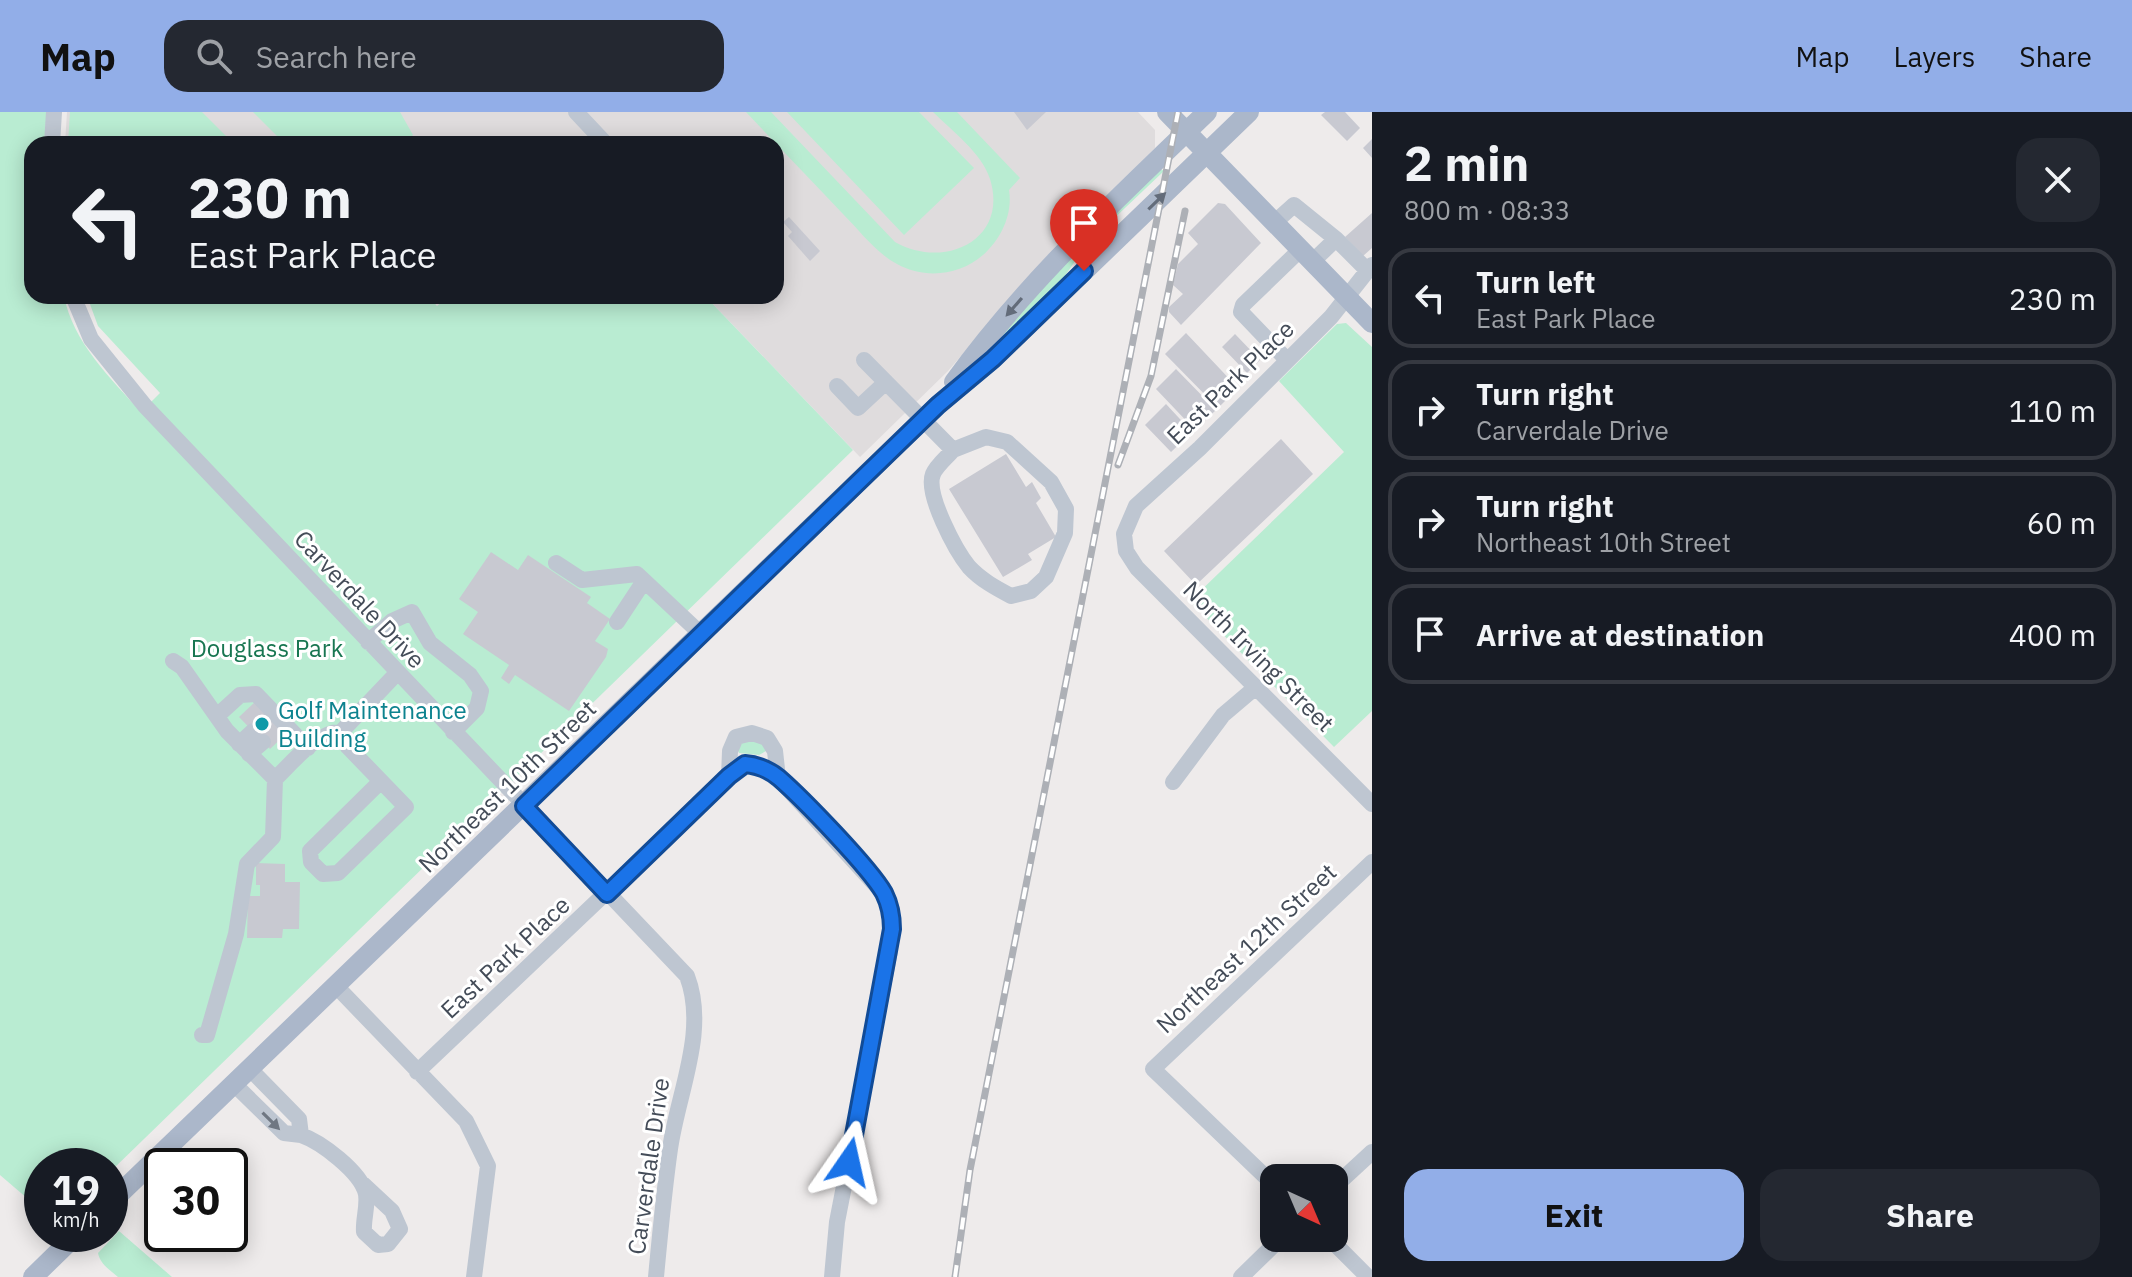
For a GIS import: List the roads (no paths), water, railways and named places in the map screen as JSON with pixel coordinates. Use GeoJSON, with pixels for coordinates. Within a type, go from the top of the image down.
{"type":"FeatureCollection","features":[{"type":"Feature","properties":{"kind":"main road"},"geometry":{"type":"LineString","coordinates":[[1167,112],[1372,323]]}},
{"type":"Feature","properties":{"kind":"main road","name":"Northeast 10th Street"},"geometry":{"type":"LineString","coordinates":[[938,405],[980,346],[1052,264],[1207,112]]}},
{"type":"Feature","properties":{"kind":"main road","name":"Northeast 10th Street"},"geometry":{"type":"LineString","coordinates":[[128,1186],[922,420],[993,359],[1249,112]]}},
{"type":"Feature","properties":{"kind":"main road"},"geometry":{"type":"LineString","coordinates":[[33,1277],[59,1252]]}},
{"type":"Feature","properties":{"kind":"street"},"geometry":{"type":"LineString","coordinates":[[52,136],[54,112]]}},
{"type":"Feature","properties":{"kind":"street"},"geometry":{"type":"LineString","coordinates":[[576,112],[598,136]]}},
{"type":"Feature","properties":{"kind":"street"},"geometry":{"type":"LineString","coordinates":[[1274,223],[1294,205],[1369,267]]}},
{"type":"Feature","properties":{"kind":"street"},"geometry":{"type":"LineString","coordinates":[[1287,360],[1241,312],[1243,305],[1306,256],[1336,239]]}},
{"type":"Feature","properties":{"kind":"street","name":"East Park Place"},"geometry":{"type":"LineString","coordinates":[[1124,534],[1136,506],[1200,448],[1331,317],[1369,267]]}},
{"type":"Feature","properties":{"kind":"street","name":"Carverdale Drive"},"geometry":{"type":"LineString","coordinates":[[76,304],[91,339],[116,374],[687,976],[696,1000],[695,1023],[670,1147],[656,1277]]}},
{"type":"Feature","properties":{"kind":"street"},"geometry":{"type":"LineString","coordinates":[[864,360],[953,450]]}},
{"type":"Feature","properties":{"kind":"street"},"geometry":{"type":"LineString","coordinates":[[837,386],[858,408],[886,382]]}},
{"type":"Feature","properties":{"kind":"street"},"geometry":{"type":"LineString","coordinates":[[986,437],[1007,442],[1051,482],[1066,509],[1065,533],[1046,577],[1031,591],[1011,596],[992,586],[969,567],[949,535],[932,492],[932,475],[953,450],[986,437]]}},
{"type":"Feature","properties":{"kind":"street","name":"North Irving Street"},"geometry":{"type":"LineString","coordinates":[[1124,534],[1126,551],[1137,568],[1372,804]]}},
{"type":"Feature","properties":{"kind":"street"},"geometry":{"type":"LineString","coordinates":[[556,563],[582,580],[637,574],[701,634]]}},
{"type":"Feature","properties":{"kind":"street"},"geometry":{"type":"LineString","coordinates":[[617,622],[644,581]]}},
{"type":"Feature","properties":{"kind":"street"},"geometry":{"type":"LineString","coordinates":[[368,642],[392,621],[412,612],[430,643],[470,675],[481,691],[477,708],[453,732]]}},
{"type":"Feature","properties":{"kind":"street"},"geometry":{"type":"LineString","coordinates":[[173,661],[182,667],[244,749],[275,779]]}},
{"type":"Feature","properties":{"kind":"street"},"geometry":{"type":"LineString","coordinates":[[341,732],[397,673]]}},
{"type":"Feature","properties":{"kind":"street"},"geometry":{"type":"LineString","coordinates":[[1173,782],[1223,715],[1256,687]]}},
{"type":"Feature","properties":{"kind":"street"},"geometry":{"type":"LineString","coordinates":[[217,716],[240,695],[256,694],[308,748]]}},
{"type":"Feature","properties":{"kind":"street"},"geometry":{"type":"LineString","coordinates":[[202,1035],[207,1035],[236,934],[247,864],[273,837],[275,779],[308,748],[334,731],[341,732]]}},
{"type":"Feature","properties":{"kind":"street"},"geometry":{"type":"LineString","coordinates":[[341,732],[348,747],[381,781],[406,807],[338,873],[329,877],[323,874],[311,862],[310,851],[381,781]]}},
{"type":"Feature","properties":{"kind":"street"},"geometry":{"type":"LineString","coordinates":[[729,776],[730,751],[736,737],[752,733],[767,738],[775,751],[778,778]]}},
{"type":"Feature","properties":{"kind":"street"},"geometry":{"type":"LineString","coordinates":[[244,749],[258,736]]}},
{"type":"Feature","properties":{"kind":"street"},"geometry":{"type":"LineString","coordinates":[[729,776],[745,764],[761,766],[778,778],[874,880],[892,913],[890,951],[837,1222],[832,1277]]}},
{"type":"Feature","properties":{"kind":"street","name":"East Park Place"},"geometry":{"type":"LineString","coordinates":[[417,1072],[729,776]]}},
{"type":"Feature","properties":{"kind":"street","name":"Northeast 12th Street"},"geometry":{"type":"LineString","coordinates":[[1260,1172],[1153,1069],[1372,862]]}},
{"type":"Feature","properties":{"kind":"street"},"geometry":{"type":"LineString","coordinates":[[336,986],[466,1121],[488,1166],[474,1277]]}},
{"type":"Feature","properties":{"kind":"street"},"geometry":{"type":"LineString","coordinates":[[250,1069],[299,1119],[301,1135]]}},
{"type":"Feature","properties":{"kind":"street"},"geometry":{"type":"LineString","coordinates":[[234,1084],[284,1133],[320,1141],[363,1184]]}},
{"type":"Feature","properties":{"kind":"street"},"geometry":{"type":"LineString","coordinates":[[1348,1174],[1372,1152]]}},
{"type":"Feature","properties":{"kind":"street"},"geometry":{"type":"LineString","coordinates":[[1241,1277],[1267,1252]]}},
{"type":"Feature","properties":{"kind":"street"},"geometry":{"type":"LineString","coordinates":[[1343,1252],[1368,1277]]}},
{"type":"Feature","properties":{"kind":"railway"},"geometry":{"type":"LineString","coordinates":[[955,1277],[970,1170],[1178,112]]}},
{"type":"Feature","properties":{"kind":"railway"},"geometry":{"type":"LineString","coordinates":[[1118,465],[1151,376],[1185,211]]}},
{"type":"Feature","properties":{"kind":"place","name":"Golf Maintenance Building"},"geometry":{"type":"Point","coordinates":[262,724]}},
{"type":"Feature","properties":{"kind":"park label","name":"Douglass Park"},"geometry":{"type":"Point","coordinates":[267,648]}}]}
